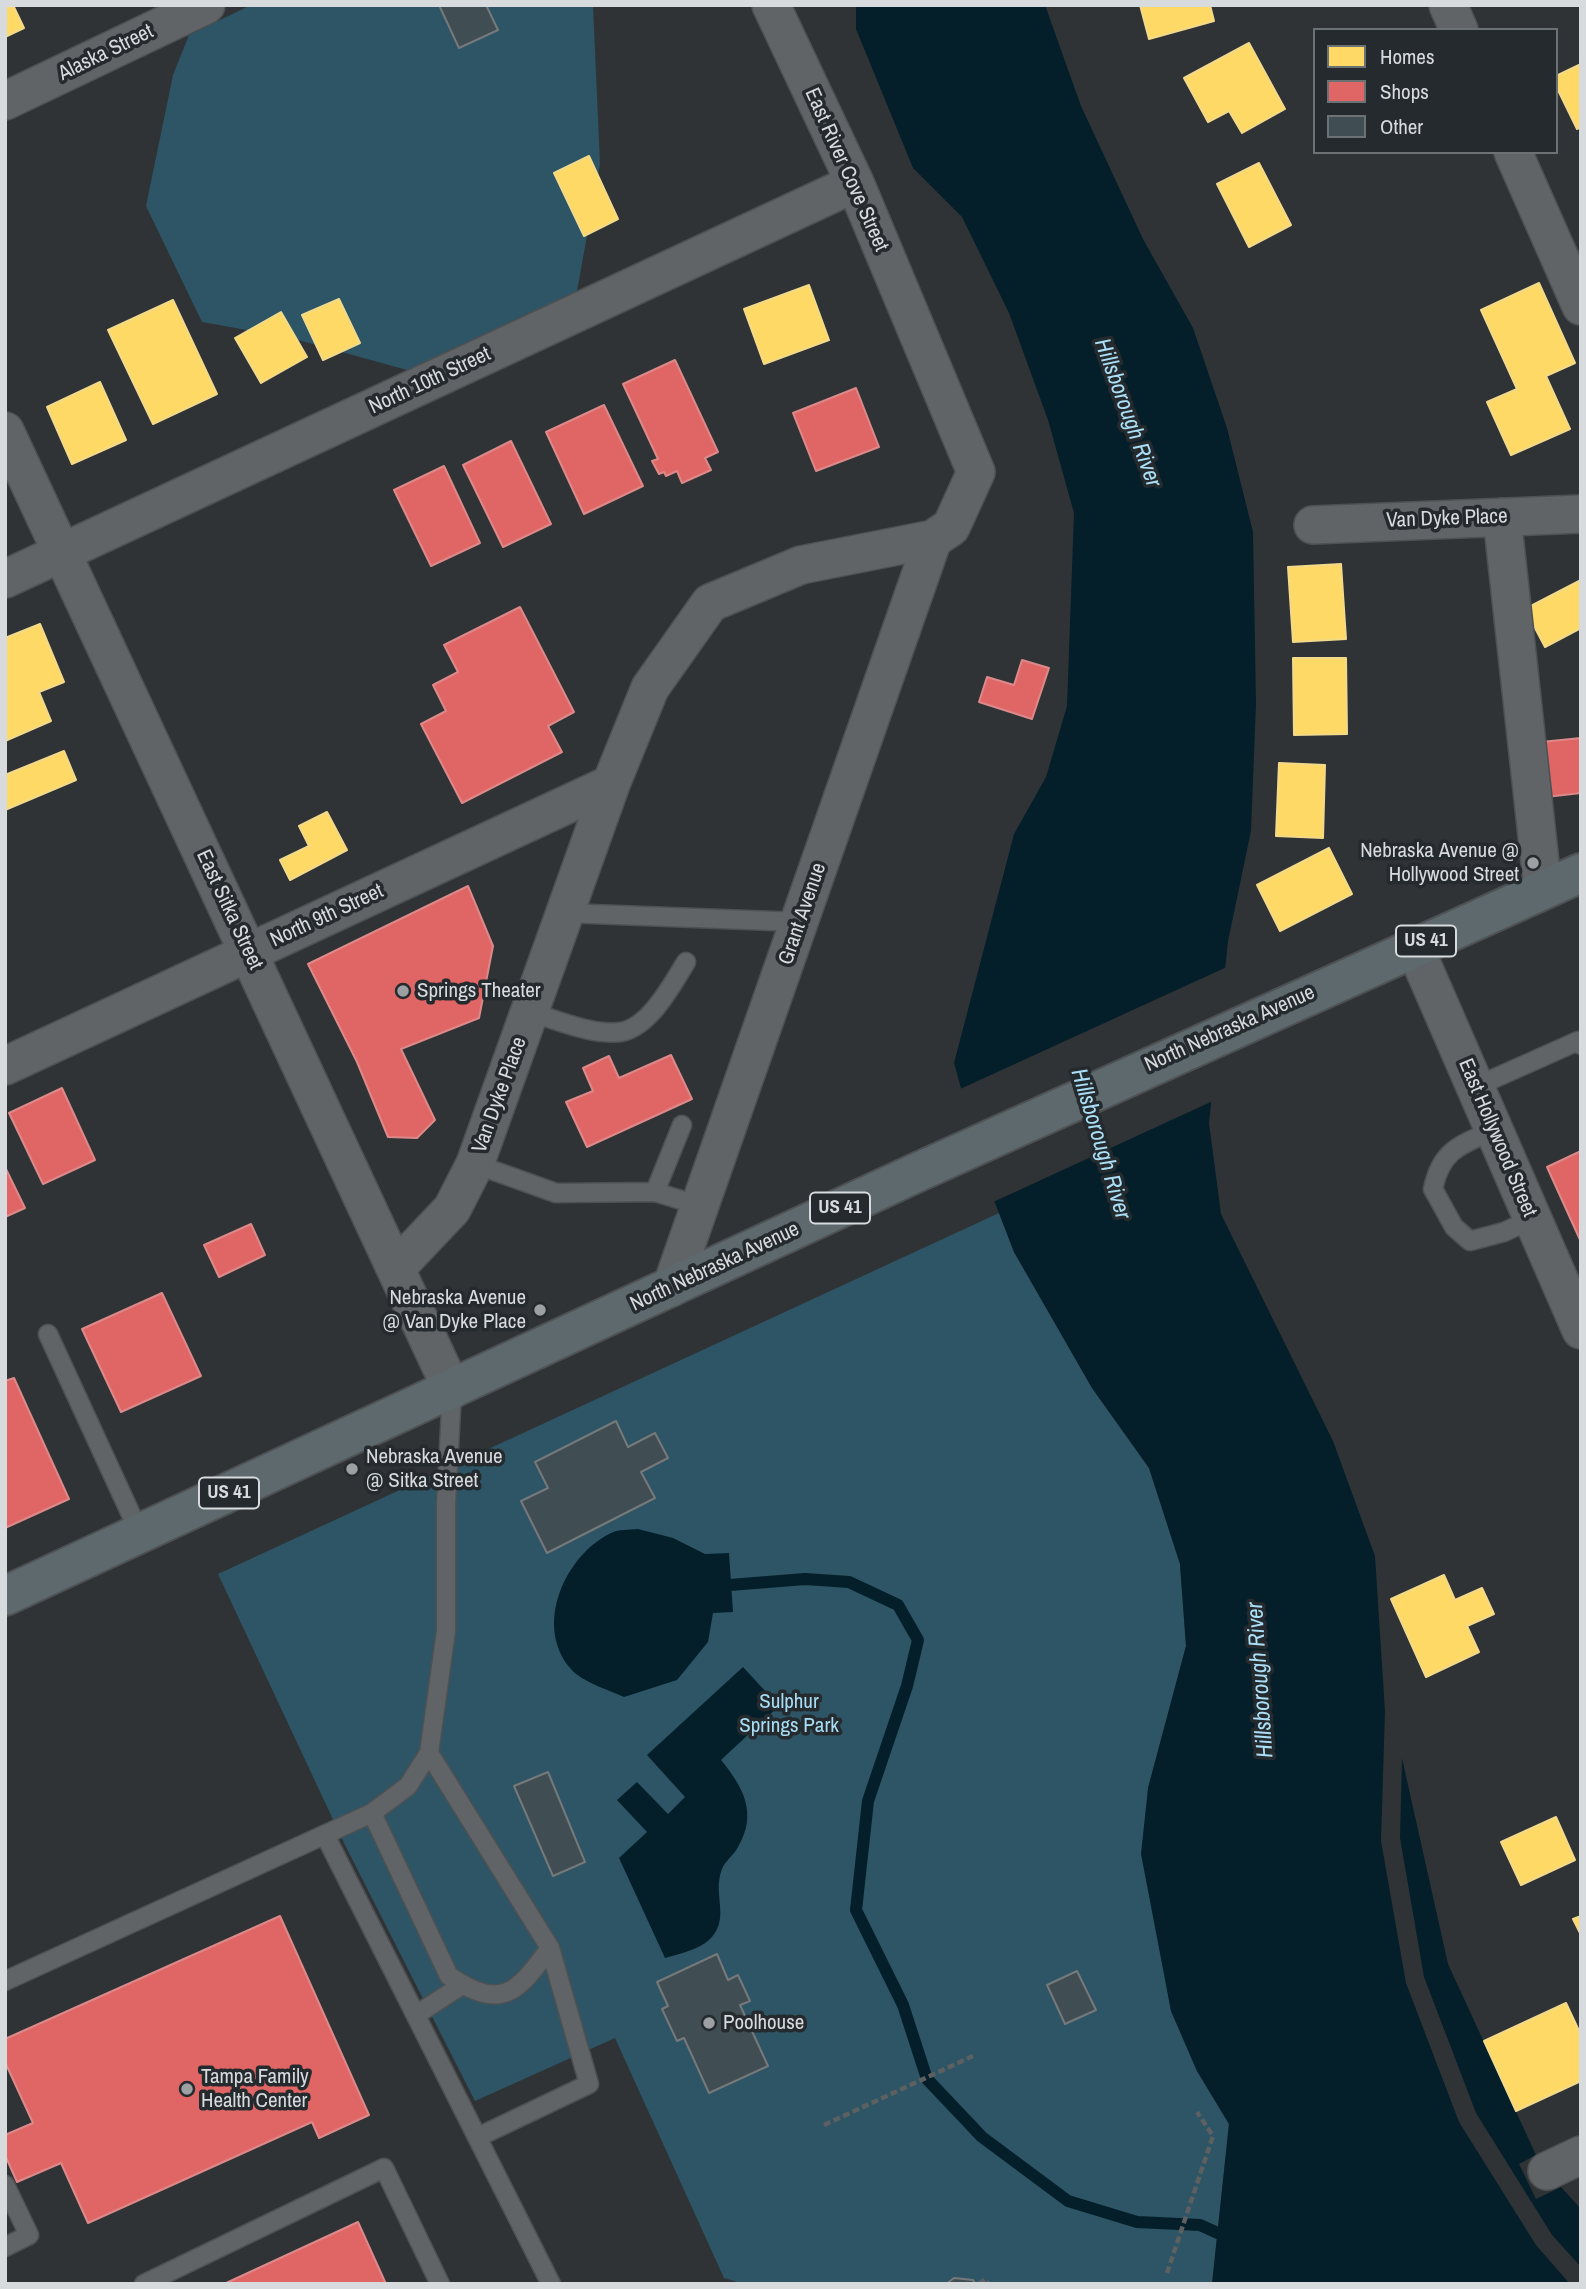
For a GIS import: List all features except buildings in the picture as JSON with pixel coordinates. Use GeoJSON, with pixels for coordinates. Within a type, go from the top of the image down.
{"type":"FeatureCollection","features":[{"type":"Feature","properties":{"kind":"main road","name":"North Nebraska Avenue"},"geometry":{"type":"LineString","coordinates":[[5,1596],[918,1172],[1272,1010],[1581,873]]}},
{"type":"Feature","properties":{"kind":"street","name":"Alaska Street"},"geometry":{"type":"LineString","coordinates":[[5,101],[206,5]]}},
{"type":"Feature","properties":{"kind":"street","name":"East River Cove Street"},"geometry":{"type":"LineString","coordinates":[[771,5],[855,183],[976,472],[951,527],[933,539]]}},
{"type":"Feature","properties":{"kind":"street"},"geometry":{"type":"LineString","coordinates":[[1448,5],[1458,28]]}},
{"type":"Feature","properties":{"kind":"street"},"geometry":{"type":"LineString","coordinates":[[1514,154],[1581,306]]}},
{"type":"Feature","properties":{"kind":"street","name":"North 10th Street"},"geometry":{"type":"LineString","coordinates":[[5,579],[855,183]]}},
{"type":"Feature","properties":{"kind":"street","name":"East Sitka Street"},"geometry":{"type":"LineString","coordinates":[[5,431],[452,1390]]}},
{"type":"Feature","properties":{"kind":"street","name":"Van Dyke Place"},"geometry":{"type":"LineString","coordinates":[[1313,525],[1581,514]]}},
{"type":"Feature","properties":{"kind":"street"},"geometry":{"type":"LineString","coordinates":[[1502,517],[1543,890]]}},
{"type":"Feature","properties":{"kind":"street","name":"Van Dyke Place"},"geometry":{"type":"LineString","coordinates":[[397,1268],[452,1209],[475,1164],[611,784],[650,688],[709,603],[801,565],[933,539]]}},
{"type":"Feature","properties":{"kind":"street","name":"Grant Avenue"},"geometry":{"type":"LineString","coordinates":[[671,1288],[933,539]]}},
{"type":"Feature","properties":{"kind":"street","name":"North 9th Street"},"geometry":{"type":"LineString","coordinates":[[5,1066],[611,784]]}},
{"type":"Feature","properties":{"kind":"street","name":"East Hollywood Street"},"geometry":{"type":"LineString","coordinates":[[1414,946],[1581,1330]]}},
{"type":"Feature","properties":{"kind":"street"},"geometry":{"type":"LineString","coordinates":[[1547,2171],[1581,2155]]}},
{"type":"Feature","properties":{"kind":"lane"},"geometry":{"type":"LineString","coordinates":[[565,914],[800,922]]}},
{"type":"Feature","properties":{"kind":"lane"},"geometry":{"type":"LineString","coordinates":[[529,1012],[597,1030],[622,1032],[644,1018],[663,1001],[685,962]]}},
{"type":"Feature","properties":{"kind":"lane"},"geometry":{"type":"LineString","coordinates":[[1475,1087],[1580,1038]]}},
{"type":"Feature","properties":{"kind":"lane"},"geometry":{"type":"LineString","coordinates":[[655,1192],[682,1125]]}},
{"type":"Feature","properties":{"kind":"lane"},"geometry":{"type":"LineString","coordinates":[[1494,1130],[1448,1153],[1437,1170],[1433,1189],[1454,1227],[1470,1241],[1532,1219]]}},
{"type":"Feature","properties":{"kind":"lane"},"geometry":{"type":"LineString","coordinates":[[475,1164],[556,1193],[655,1192],[701,1206]]}},
{"type":"Feature","properties":{"kind":"lane"},"geometry":{"type":"LineString","coordinates":[[48,1334],[140,1534]]}},
{"type":"Feature","properties":{"kind":"lane"},"geometry":{"type":"LineString","coordinates":[[5,1981],[372,1814],[408,1786],[429,1753],[446,1631],[446,1505],[452,1390]]}},
{"type":"Feature","properties":{"kind":"lane"},"geometry":{"type":"LineString","coordinates":[[429,1753],[550,1948],[589,2084],[478,2137]]}},
{"type":"Feature","properties":{"kind":"lane"},"geometry":{"type":"LineString","coordinates":[[372,1814],[450,1976],[473,1992],[506,1994],[524,1982],[550,1948]]}},
{"type":"Feature","properties":{"kind":"lane"},"geometry":{"type":"LineString","coordinates":[[325,1835],[551,2284]]}},
{"type":"Feature","properties":{"kind":"lane"},"geometry":{"type":"LineString","coordinates":[[416,2015],[462,1984]]}},
{"type":"Feature","properties":{"kind":"lane"},"geometry":{"type":"LineString","coordinates":[[144,2284],[384,2168],[440,2284]]}},
{"type":"Feature","properties":{"kind":"lane"},"geometry":{"type":"LineString","coordinates":[[5,2185],[29,2235],[5,2247]]}},
{"type":"Feature","properties":{"kind":"path"},"geometry":{"type":"LineString","coordinates":[[824,2125],[973,2056]]}},
{"type":"Feature","properties":{"kind":"path"},"geometry":{"type":"LineString","coordinates":[[1167,2273],[1213,2136],[1196,2112]]}},
{"type":"Feature","properties":{"kind":"path"},"geometry":{"type":"LineString","coordinates":[[979,2284],[985,2279],[988,2284]]}},
{"type":"Feature","properties":{"kind":"green space"},"geometry":{"type":"Polygon","coordinates":[[[251,5],[593,5],[600,164],[577,291],[407,370],[291,338],[202,322],[146,206],[173,75],[189,35],[251,5]]]}},
{"type":"Feature","properties":{"kind":"green space","name":"Sulphur Springs Park"},"geometry":{"type":"Polygon","coordinates":[[[999,1213],[1014,1252],[1092,1388],[1149,1468],[1180,1564],[1186,1646],[1148,1788],[1160,1947],[1171,2011],[1197,2071],[1229,2124],[1212,2284],[744,2284],[724,2278],[615,2038],[475,2101],[345,1845],[218,1574],[999,1213]]]}},
{"type":"Feature","properties":{"kind":"water","name":"Hillsborough River"},"geometry":{"type":"Polygon","coordinates":[[[856,5],[1045,5],[1081,106],[1143,239],[1193,328],[1227,428],[1253,532],[1256,704],[1251,831],[1228,941],[1209,1123],[1221,1214],[1333,1441],[1375,1556],[1385,1711],[1381,1841],[1406,1983],[1459,2122],[1536,2245],[1570,2284],[1212,2284],[1229,2124],[1197,2071],[1171,2011],[1141,1854],[1148,1788],[1186,1646],[1180,1564],[1149,1468],[1092,1388],[1014,1252],[987,1182],[954,1063],[1014,834],[1046,777],[1067,706],[1074,513],[1048,420],[1009,313],[962,217],[913,168],[856,29],[856,5]]]}},
{"type":"Feature","properties":{"kind":"water"},"geometry":{"type":"Polygon","coordinates":[[[638,1529],[673,1538],[705,1554],[729,1553],[733,1612],[713,1613],[708,1642],[677,1680],[624,1697],[589,1682],[571,1669],[560,1652],[555,1633],[555,1613],[568,1574],[580,1557],[611,1533],[638,1529]]]}},
{"type":"Feature","properties":{"kind":"water"},"geometry":{"type":"Polygon","coordinates":[[[743,1667],[779,1706],[721,1760],[741,1790],[747,1823],[744,1835],[720,1874],[720,1919],[717,1929],[705,1943],[665,1958],[619,1858],[647,1832],[617,1800],[637,1782],[668,1814],[685,1797],[647,1755],[743,1667]]]}},
{"type":"Feature","properties":{"kind":"water"},"geometry":{"type":"Polygon","coordinates":[[[1402,1758],[1448,1964],[1536,2155],[1519,2164],[1536,2199],[1561,2187],[1581,2209],[1581,2267],[1552,2235],[1476,2113],[1424,1977],[1400,1838],[1402,1758]]]}},
{"type":"Feature","properties":{"kind":"pier"},"geometry":{"type":"Polygon","coordinates":[[[1229,966],[1215,1100],[991,1203],[958,1090],[1229,966]]]}},
{"type":"Feature","properties":{"kind":"waterway"},"geometry":{"type":"LineString","coordinates":[[730,1585],[805,1579],[849,1582],[898,1605],[918,1640],[907,1686],[868,1801],[856,1910],[903,2005],[927,2079],[982,2137],[1068,2201],[1137,2222],[1200,2225],[1231,2239]]}},
{"type":"Feature","properties":{"kind":"place","name":"Nebraska Avenue @ Hollywood Street"},"geometry":{"type":"Point","coordinates":[1533,863]}},
{"type":"Feature","properties":{"kind":"place","name":"Springs Theater"},"geometry":{"type":"Point","coordinates":[403,991]}},
{"type":"Feature","properties":{"kind":"place","name":"Nebraska Avenue @ Van Dyke Place"},"geometry":{"type":"Point","coordinates":[540,1310]}},
{"type":"Feature","properties":{"kind":"place","name":"Nebraska Avenue @ Sitka Street"},"geometry":{"type":"Point","coordinates":[352,1469]}},
{"type":"Feature","properties":{"kind":"place","name":"Poolhouse"},"geometry":{"type":"Point","coordinates":[709,2023]}},
{"type":"Feature","properties":{"kind":"place","name":"Tampa Family Health Center"},"geometry":{"type":"Point","coordinates":[187,2089]}}]}
